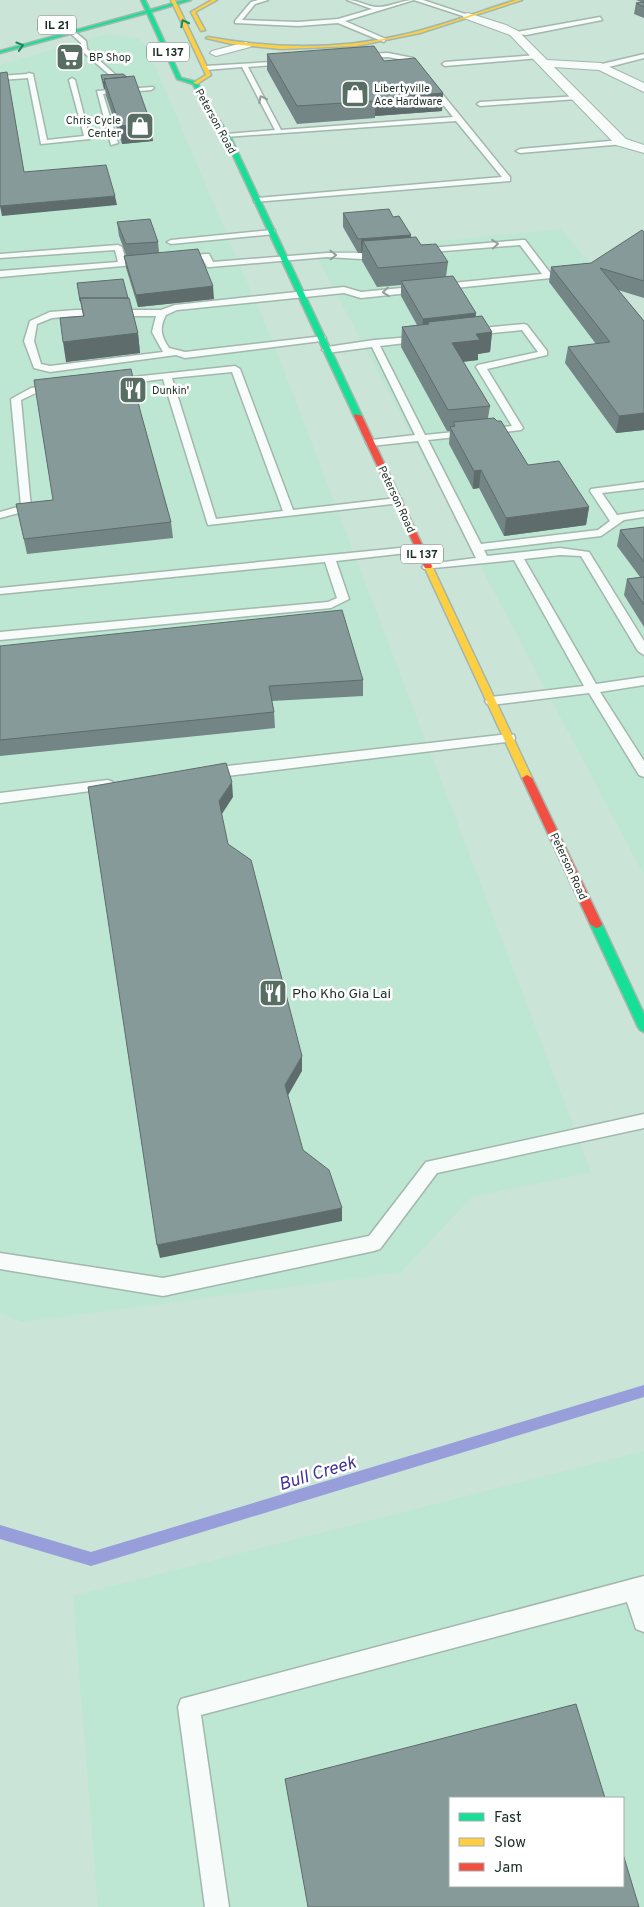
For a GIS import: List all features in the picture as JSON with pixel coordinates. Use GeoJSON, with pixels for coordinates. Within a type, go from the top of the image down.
{"type":"FeatureCollection","features":[{"type":"Feature","properties":{"kind":"main road","name":"IL 21"},"geometry":{"type":"LineString","coordinates":[[0,40],[147,3],[189,0]]}},
{"type":"Feature","properties":{"kind":"main road"},"geometry":{"type":"LineString","coordinates":[[205,65],[217,55],[193,12],[215,0]]}},
{"type":"Feature","properties":{"kind":"main road"},"geometry":{"type":"LineString","coordinates":[[208,38],[246,45],[291,48],[384,40],[520,0]]}},
{"type":"Feature","properties":{"kind":"main road","name":"IL 137"},"geometry":{"type":"LineString","coordinates":[[173,2],[205,65]]}},
{"type":"Feature","properties":{"kind":"main road","name":"IL 21"},"geometry":{"type":"LineString","coordinates":[[0,52],[75,31],[147,3]]}},
{"type":"Feature","properties":{"kind":"main road","name":"Peterson Road"},"geometry":{"type":"LineString","coordinates":[[147,3],[179,79],[195,83],[209,75],[205,65]]}},
{"type":"Feature","properties":{"kind":"main road"},"geometry":{"type":"LineString","coordinates":[[75,31],[128,28]]}},
{"type":"Feature","properties":{"kind":"main road"},"geometry":{"type":"LineString","coordinates":[[146,33],[162,40]]}},
{"type":"Feature","properties":{"kind":"main road","name":"Peterson Road"},"geometry":{"type":"LineString","coordinates":[[195,83],[209,110],[227,136],[644,1027]]}},
{"type":"Feature","properties":{"kind":"street"},"geometry":{"type":"LineString","coordinates":[[468,16],[514,33],[621,142],[644,149]]}},
{"type":"Feature","properties":{"kind":"street"},"geometry":{"type":"LineString","coordinates":[[216,53],[246,45]]}},
{"type":"Feature","properties":{"kind":"street"},"geometry":{"type":"LineString","coordinates":[[540,60],[601,67],[644,88]]}},
{"type":"Feature","properties":{"kind":"lane"},"geometry":{"type":"LineString","coordinates":[[265,0],[254,3],[236,22],[298,24],[338,21],[411,0]]}},
{"type":"Feature","properties":{"kind":"lane"},"geometry":{"type":"LineString","coordinates":[[350,0],[378,9]]}},
{"type":"Feature","properties":{"kind":"lane"},"geometry":{"type":"LineString","coordinates":[[417,0],[468,16]]}},
{"type":"Feature","properties":{"kind":"lane"},"geometry":{"type":"LineString","coordinates":[[514,33],[526,33],[600,19]]}},
{"type":"Feature","properties":{"kind":"lane"},"geometry":{"type":"LineString","coordinates":[[338,21],[384,40]]}},
{"type":"Feature","properties":{"kind":"lane"},"geometry":{"type":"LineString","coordinates":[[75,31],[84,42],[84,50],[115,77]]}},
{"type":"Feature","properties":{"kind":"lane"},"geometry":{"type":"LineString","coordinates":[[257,200],[507,179],[411,58],[388,55],[358,56]]}},
{"type":"Feature","properties":{"kind":"lane"},"geometry":{"type":"LineString","coordinates":[[601,67],[644,56]]}},
{"type":"Feature","properties":{"kind":"lane"},"geometry":{"type":"LineString","coordinates":[[445,64],[540,60]]}},
{"type":"Feature","properties":{"kind":"lane"},"geometry":{"type":"LineString","coordinates":[[205,65],[244,65],[292,61]]}},
{"type":"Feature","properties":{"kind":"lane"},"geometry":{"type":"LineString","coordinates":[[244,65],[279,132]]}},
{"type":"Feature","properties":{"kind":"lane"},"geometry":{"type":"LineString","coordinates":[[0,78],[30,75],[44,142],[88,138],[72,80]]}},
{"type":"Feature","properties":{"kind":"lane"},"geometry":{"type":"LineString","coordinates":[[114,143],[99,92],[152,88]]}},
{"type":"Feature","properties":{"kind":"lane"},"geometry":{"type":"LineString","coordinates":[[480,104],[576,97]]}},
{"type":"Feature","properties":{"kind":"lane"},"geometry":{"type":"LineString","coordinates":[[227,136],[458,119]]}},
{"type":"Feature","properties":{"kind":"lane"},"geometry":{"type":"LineString","coordinates":[[520,151],[621,142]]}},
{"type":"Feature","properties":{"kind":"lane"},"geometry":{"type":"LineString","coordinates":[[171,242],[272,232]]}},
{"type":"Feature","properties":{"kind":"lane"},"geometry":{"type":"LineString","coordinates":[[174,353],[50,370],[37,366],[29,341],[33,323],[50,315],[162,313],[175,308],[301,294],[344,290],[361,294],[548,276],[522,242],[408,252]]}},
{"type":"Feature","properties":{"kind":"lane"},"geometry":{"type":"LineString","coordinates":[[0,256],[118,247],[123,264]]}},
{"type":"Feature","properties":{"kind":"lane"},"geometry":{"type":"LineString","coordinates":[[169,259],[206,256],[210,265],[327,255],[361,257],[389,254]]}},
{"type":"Feature","properties":{"kind":"lane"},"geometry":{"type":"LineString","coordinates":[[0,274],[150,261]]}},
{"type":"Feature","properties":{"kind":"lane"},"geometry":{"type":"LineString","coordinates":[[162,313],[156,325],[156,336],[166,350],[185,355],[321,338]]}},
{"type":"Feature","properties":{"kind":"lane"},"geometry":{"type":"LineString","coordinates":[[371,443],[518,428],[481,367],[544,353],[524,326],[459,334]]}},
{"type":"Feature","properties":{"kind":"lane"},"geometry":{"type":"LineString","coordinates":[[327,350],[431,337]]}},
{"type":"Feature","properties":{"kind":"lane"},"geometry":{"type":"LineString","coordinates":[[374,343],[483,560]]}},
{"type":"Feature","properties":{"kind":"lane"},"geometry":{"type":"LineString","coordinates":[[101,383],[235,369],[289,514]]}},
{"type":"Feature","properties":{"kind":"lane"},"geometry":{"type":"LineString","coordinates":[[167,376],[212,523],[397,501]]}},
{"type":"Feature","properties":{"kind":"lane"},"geometry":{"type":"LineString","coordinates":[[0,514],[26,508],[16,399],[34,390],[63,387]]}},
{"type":"Feature","properties":{"kind":"lane"},"geometry":{"type":"LineString","coordinates":[[616,522],[595,491],[644,485]]}},
{"type":"Feature","properties":{"kind":"lane"},"geometry":{"type":"LineString","coordinates":[[477,548],[602,533],[621,518],[644,514]]}},
{"type":"Feature","properties":{"kind":"lane"},"geometry":{"type":"LineString","coordinates":[[0,591],[420,549]]}},
{"type":"Feature","properties":{"kind":"lane"},"geometry":{"type":"LineString","coordinates":[[428,567],[560,552],[575,551],[585,554],[644,651]]}},
{"type":"Feature","properties":{"kind":"lane"},"geometry":{"type":"LineString","coordinates":[[516,556],[592,689],[644,772]]}},
{"type":"Feature","properties":{"kind":"lane"},"geometry":{"type":"LineString","coordinates":[[0,636],[331,606],[342,599],[329,558]]}},
{"type":"Feature","properties":{"kind":"lane"},"geometry":{"type":"LineString","coordinates":[[491,701],[644,681]]}},
{"type":"Feature","properties":{"kind":"lane"},"geometry":{"type":"LineString","coordinates":[[197,775],[509,738]]}},
{"type":"Feature","properties":{"kind":"lane"},"geometry":{"type":"LineString","coordinates":[[0,798],[120,784]]}},
{"type":"Feature","properties":{"kind":"lane"},"geometry":{"type":"LineString","coordinates":[[0,1261],[163,1287],[374,1243],[432,1167],[644,1122]]}},
{"type":"Feature","properties":{"kind":"lane"},"geometry":{"type":"LineString","coordinates":[[217,1907],[189,1706],[639,1588],[644,1621]]}},
{"type":"Feature","properties":{"kind":"shaded area"},"geometry":{"type":"Polygon","coordinates":[[[106,34],[138,38],[146,45],[276,350],[591,1172],[472,1197],[401,1272],[22,1322],[0,1313],[0,65],[106,34]]]}},
{"type":"Feature","properties":{"kind":"shaded area"},"geometry":{"type":"Polygon","coordinates":[[[561,229],[644,327],[644,875],[315,253],[561,229]]]}},
{"type":"Feature","properties":{"kind":"shaded area"},"geometry":{"type":"Polygon","coordinates":[[[644,1451],[644,1907],[98,1907],[73,1596],[644,1451]]]}},
{"type":"Feature","properties":{"kind":"building"},"geometry":{"type":"Polygon","coordinates":[[[644,2],[644,7],[636,3],[644,2]]]}},
{"type":"Feature","properties":{"kind":"building","name":"Libertyville Ace Hardware"},"geometry":{"type":"Polygon","coordinates":[[[374,46],[384,61],[415,58],[443,93],[374,99],[375,101],[297,106],[267,54],[374,46]]]}},
{"type":"Feature","properties":{"kind":"building"},"geometry":{"type":"Polygon","coordinates":[[[7,72],[24,172],[106,165],[115,196],[0,206],[0,73],[7,72]]]}},
{"type":"Feature","properties":{"kind":"building"},"geometry":{"type":"Polygon","coordinates":[[[123,74],[127,77],[104,79],[105,82],[103,82],[101,75],[123,74]]]}},
{"type":"Feature","properties":{"kind":"building"},"geometry":{"type":"Polygon","coordinates":[[[134,76],[151,124],[120,126],[104,79],[134,76]]]}},
{"type":"Feature","properties":{"kind":"building"},"geometry":{"type":"Polygon","coordinates":[[[389,209],[393,217],[399,216],[411,235],[358,239],[343,213],[389,209]]]}},
{"type":"Feature","properties":{"kind":"building"},"geometry":{"type":"Polygon","coordinates":[[[150,219],[158,242],[126,244],[117,222],[150,219]]]}},
{"type":"Feature","properties":{"kind":"building"},"geometry":{"type":"Polygon","coordinates":[[[642,230],[644,232],[644,281],[600,268],[644,321],[644,413],[619,416],[568,347],[610,342],[551,267],[591,263],[642,230]]]}},
{"type":"Feature","properties":{"kind":"building"},"geometry":{"type":"Polygon","coordinates":[[[416,237],[421,245],[436,244],[448,262],[378,268],[363,241],[416,237]]]}},
{"type":"Feature","properties":{"kind":"building"},"geometry":{"type":"Polygon","coordinates":[[[198,249],[213,286],[136,295],[124,256],[198,249]]]}},
{"type":"Feature","properties":{"kind":"building"},"geometry":{"type":"Polygon","coordinates":[[[453,276],[476,313],[423,319],[401,281],[453,276]]]}},
{"type":"Feature","properties":{"kind":"building"},"geometry":{"type":"Polygon","coordinates":[[[123,279],[128,298],[80,298],[80,301],[77,283],[123,279]]]}},
{"type":"Feature","properties":{"kind":"building"},"geometry":{"type":"Polygon","coordinates":[[[80,298],[129,298],[138,333],[63,342],[60,318],[84,316],[80,298]]]}},
{"type":"Feature","properties":{"kind":"building"},"geometry":{"type":"Polygon","coordinates":[[[482,316],[492,332],[476,334],[480,340],[452,343],[490,406],[448,410],[402,327],[482,316]]]}},
{"type":"Feature","properties":{"kind":"building"},"geometry":{"type":"Polygon","coordinates":[[[131,369],[140,410],[171,522],[24,539],[16,504],[53,500],[34,380],[131,369]]]}},
{"type":"Feature","properties":{"kind":"building"},"geometry":{"type":"Polygon","coordinates":[[[494,418],[497,421],[501,421],[528,465],[559,461],[589,507],[506,518],[481,470],[474,471],[450,427],[455,426],[453,422],[494,418]]]}},
{"type":"Feature","properties":{"kind":"building"},"geometry":{"type":"Polygon","coordinates":[[[644,527],[644,562],[620,530],[644,527]]]}},
{"type":"Feature","properties":{"kind":"building"},"geometry":{"type":"Polygon","coordinates":[[[644,577],[644,605],[627,579],[644,577]]]}},
{"type":"Feature","properties":{"kind":"building"},"geometry":{"type":"Polygon","coordinates":[[[342,610],[363,680],[269,686],[274,712],[0,740],[0,646],[342,610]]]}},
{"type":"Feature","properties":{"kind":"building"},"geometry":{"type":"Polygon","coordinates":[[[226,763],[232,782],[219,801],[228,844],[251,860],[302,1056],[285,1085],[303,1150],[329,1170],[342,1208],[157,1245],[88,787],[226,763]]]}},
{"type":"Feature","properties":{"kind":"building"},"geometry":{"type":"Polygon","coordinates":[[[576,1704],[605,1797],[449,1797],[449,1887],[624,1887],[624,1857],[639,1907],[308,1907],[285,1779],[576,1704]]]}},
{"type":"Feature","properties":{"kind":"waterway","name":"Bull Creek"},"geometry":{"type":"LineString","coordinates":[[0,1532],[91,1559],[644,1391]]}},
{"type":"Feature","properties":{"kind":"traffic: fast"},"geometry":{"type":"LineString","coordinates":[[143,0],[179,79],[195,83],[209,110],[227,136],[358,416]]}},
{"type":"Feature","properties":{"kind":"traffic: fast"},"geometry":{"type":"LineString","coordinates":[[0,52],[189,0]]}},
{"type":"Feature","properties":{"kind":"traffic: fast"},"geometry":{"type":"LineString","coordinates":[[596,924],[644,1027]]}},
{"type":"Feature","properties":{"kind":"traffic: slow"},"geometry":{"type":"LineString","coordinates":[[173,0],[209,75],[195,83]]}},
{"type":"Feature","properties":{"kind":"traffic: slow"},"geometry":{"type":"LineString","coordinates":[[203,30],[193,12],[215,0]]}},
{"type":"Feature","properties":{"kind":"traffic: slow"},"geometry":{"type":"LineString","coordinates":[[208,38],[256,46],[306,48],[356,45],[419,32],[520,0]]}},
{"type":"Feature","properties":{"kind":"traffic: slow"},"geometry":{"type":"LineString","coordinates":[[428,566],[527,778]]}},
{"type":"Feature","properties":{"kind":"traffic: jam"},"geometry":{"type":"LineString","coordinates":[[358,416],[428,566]]}},
{"type":"Feature","properties":{"kind":"traffic: jam"},"geometry":{"type":"LineString","coordinates":[[527,778],[596,924]]}},
{"type":"Feature","properties":{"kind":"place","name":"BP Shop"},"geometry":{"type":"Point","coordinates":[70,57]}},
{"type":"Feature","properties":{"kind":"place","name":"Libertyville Ace Hardware"},"geometry":{"type":"Point","coordinates":[355,94]}},
{"type":"Feature","properties":{"kind":"place","name":"Chris Cycle Center"},"geometry":{"type":"Point","coordinates":[140,126]}},
{"type":"Feature","properties":{"kind":"place","name":"Dunkin'"},"geometry":{"type":"Point","coordinates":[133,390]}},
{"type":"Feature","properties":{"kind":"place","name":"Pho Kho Gia Lai"},"geometry":{"type":"Point","coordinates":[273,993]}}]}
